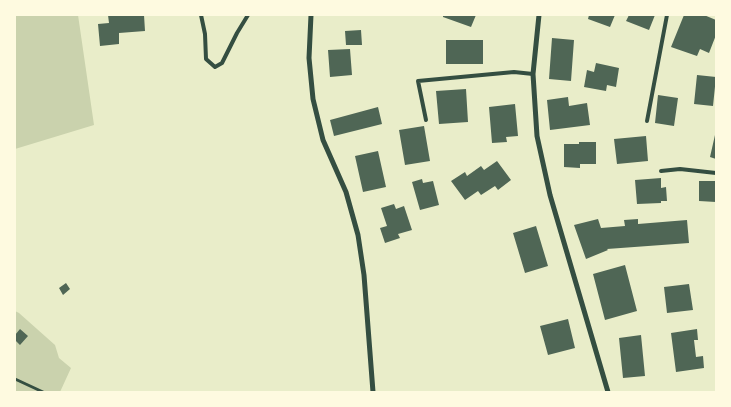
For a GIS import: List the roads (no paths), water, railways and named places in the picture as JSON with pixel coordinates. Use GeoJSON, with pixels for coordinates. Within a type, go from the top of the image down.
{"type":"FeatureCollection","features":[{"type":"Feature","properties":{"kind":"street"},"geometry":{"type":"LineString","coordinates":[[311,15],[309,58],[313,99],[323,140],[346,192],[358,235],[364,275],[373,392]]}},
{"type":"Feature","properties":{"kind":"street"},"geometry":{"type":"LineString","coordinates":[[540,15],[533,74],[537,136],[550,195],[608,392]]}},
{"type":"Feature","properties":{"kind":"lane"},"geometry":{"type":"LineString","coordinates":[[200,15],[205,34],[206,59],[215,67],[222,63],[248,15]]}},
{"type":"Feature","properties":{"kind":"lane"},"geometry":{"type":"LineString","coordinates":[[647,121],[667,15]]}},
{"type":"Feature","properties":{"kind":"lane"},"geometry":{"type":"LineString","coordinates":[[426,120],[418,81],[514,72],[533,74]]}},
{"type":"Feature","properties":{"kind":"lane"},"geometry":{"type":"LineString","coordinates":[[661,171],[680,169],[716,173]]}}]}
